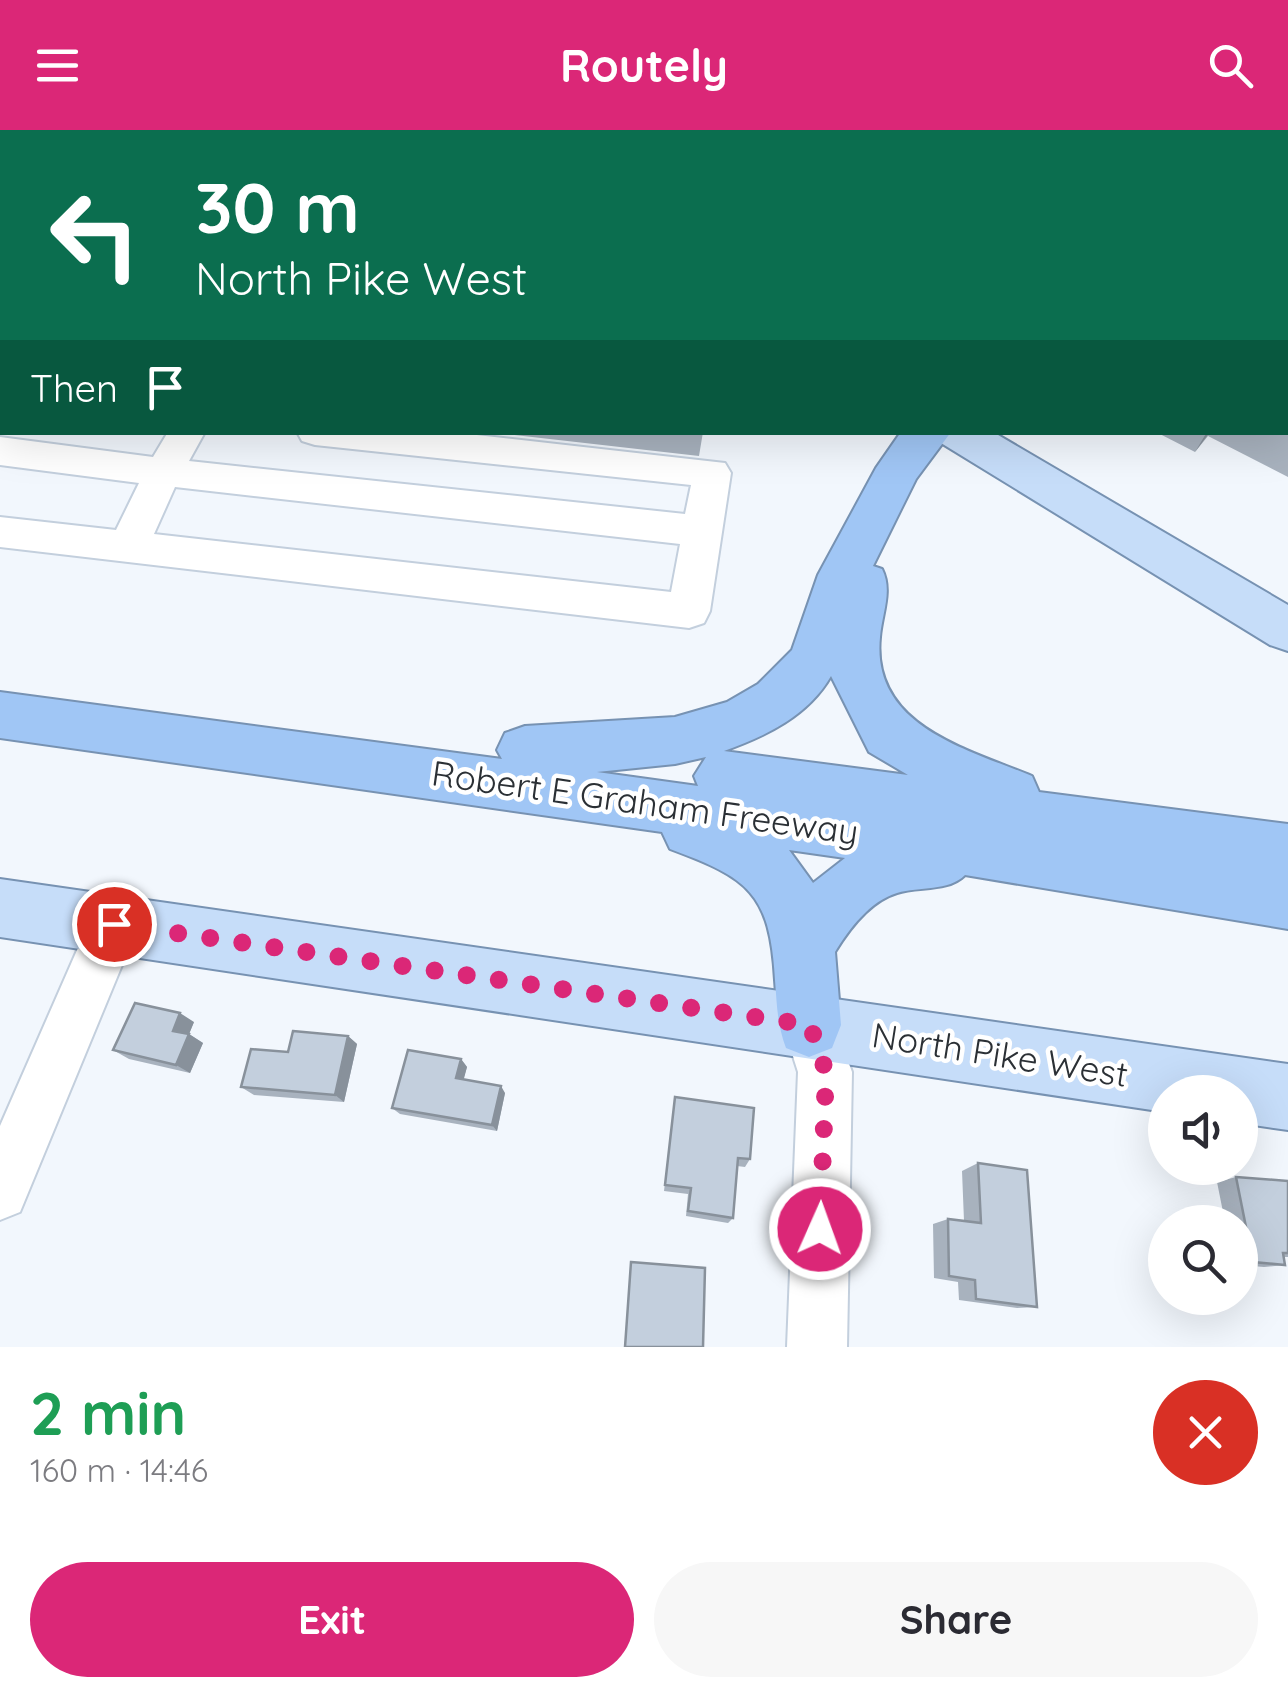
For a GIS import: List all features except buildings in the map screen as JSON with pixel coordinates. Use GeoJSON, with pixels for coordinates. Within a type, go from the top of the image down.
{"type":"FeatureCollection","features":[{"type":"Feature","properties":{"kind":"highway"},"geometry":{"type":"LineString","coordinates":[[532,769],[676,740],[736,723],[777,700],[806,672],[839,584],[876,511],[906,455],[927,435]]}},
{"type":"Feature","properties":{"kind":"highway"},"geometry":{"type":"LineString","coordinates":[[876,511],[854,638],[853,667],[888,735],[1078,843]]}},
{"type":"Feature","properties":{"kind":"highway","name":"Robert E Graham Freeway"},"geometry":{"type":"LineString","coordinates":[[0,682],[532,769],[1078,843],[1288,851]]}},
{"type":"Feature","properties":{"kind":"highway","name":"Robert E Graham Freeway"},"geometry":{"type":"LineString","coordinates":[[0,715],[532,769]]}},
{"type":"Feature","properties":{"kind":"highway"},"geometry":{"type":"LineString","coordinates":[[532,769],[720,838],[757,857],[777,876],[793,903],[805,944],[810,1025]]}},
{"type":"Feature","properties":{"kind":"highway"},"geometry":{"type":"LineString","coordinates":[[805,944],[842,893],[889,864],[1078,843]]}},
{"type":"Feature","properties":{"kind":"highway","name":"Robert E Graham Freeway"},"geometry":{"type":"LineString","coordinates":[[1078,843],[1288,900]]}},
{"type":"Feature","properties":{"kind":"main road"},"geometry":{"type":"LineString","coordinates":[[962,435],[1288,630]]}},
{"type":"Feature","properties":{"kind":"main road","name":"North Pike West"},"geometry":{"type":"LineString","coordinates":[[0,908],[1288,1097]]}},
{"type":"Feature","properties":{"kind":"street"},"geometry":{"type":"LineString","coordinates":[[128,546],[185,435]]}},
{"type":"Feature","properties":{"kind":"street"},"geometry":{"type":"LineString","coordinates":[[0,532],[689,611],[712,473],[452,439],[374,435]]}},
{"type":"Feature","properties":{"kind":"street"},"geometry":{"type":"LineString","coordinates":[[0,452],[702,531]]}},
{"type":"Feature","properties":{"kind":"street"},"geometry":{"type":"LineString","coordinates":[[0,1192],[114,924]]}},
{"type":"Feature","properties":{"kind":"street"},"geometry":{"type":"LineString","coordinates":[[810,1025],[826,1072],[816,1347]]}},
{"type":"Feature","properties":{"kind":"route"},"geometry":{"type":"LineString","coordinates":[[114,924],[810,1025],[826,1072],[820,1229]]}}]}
